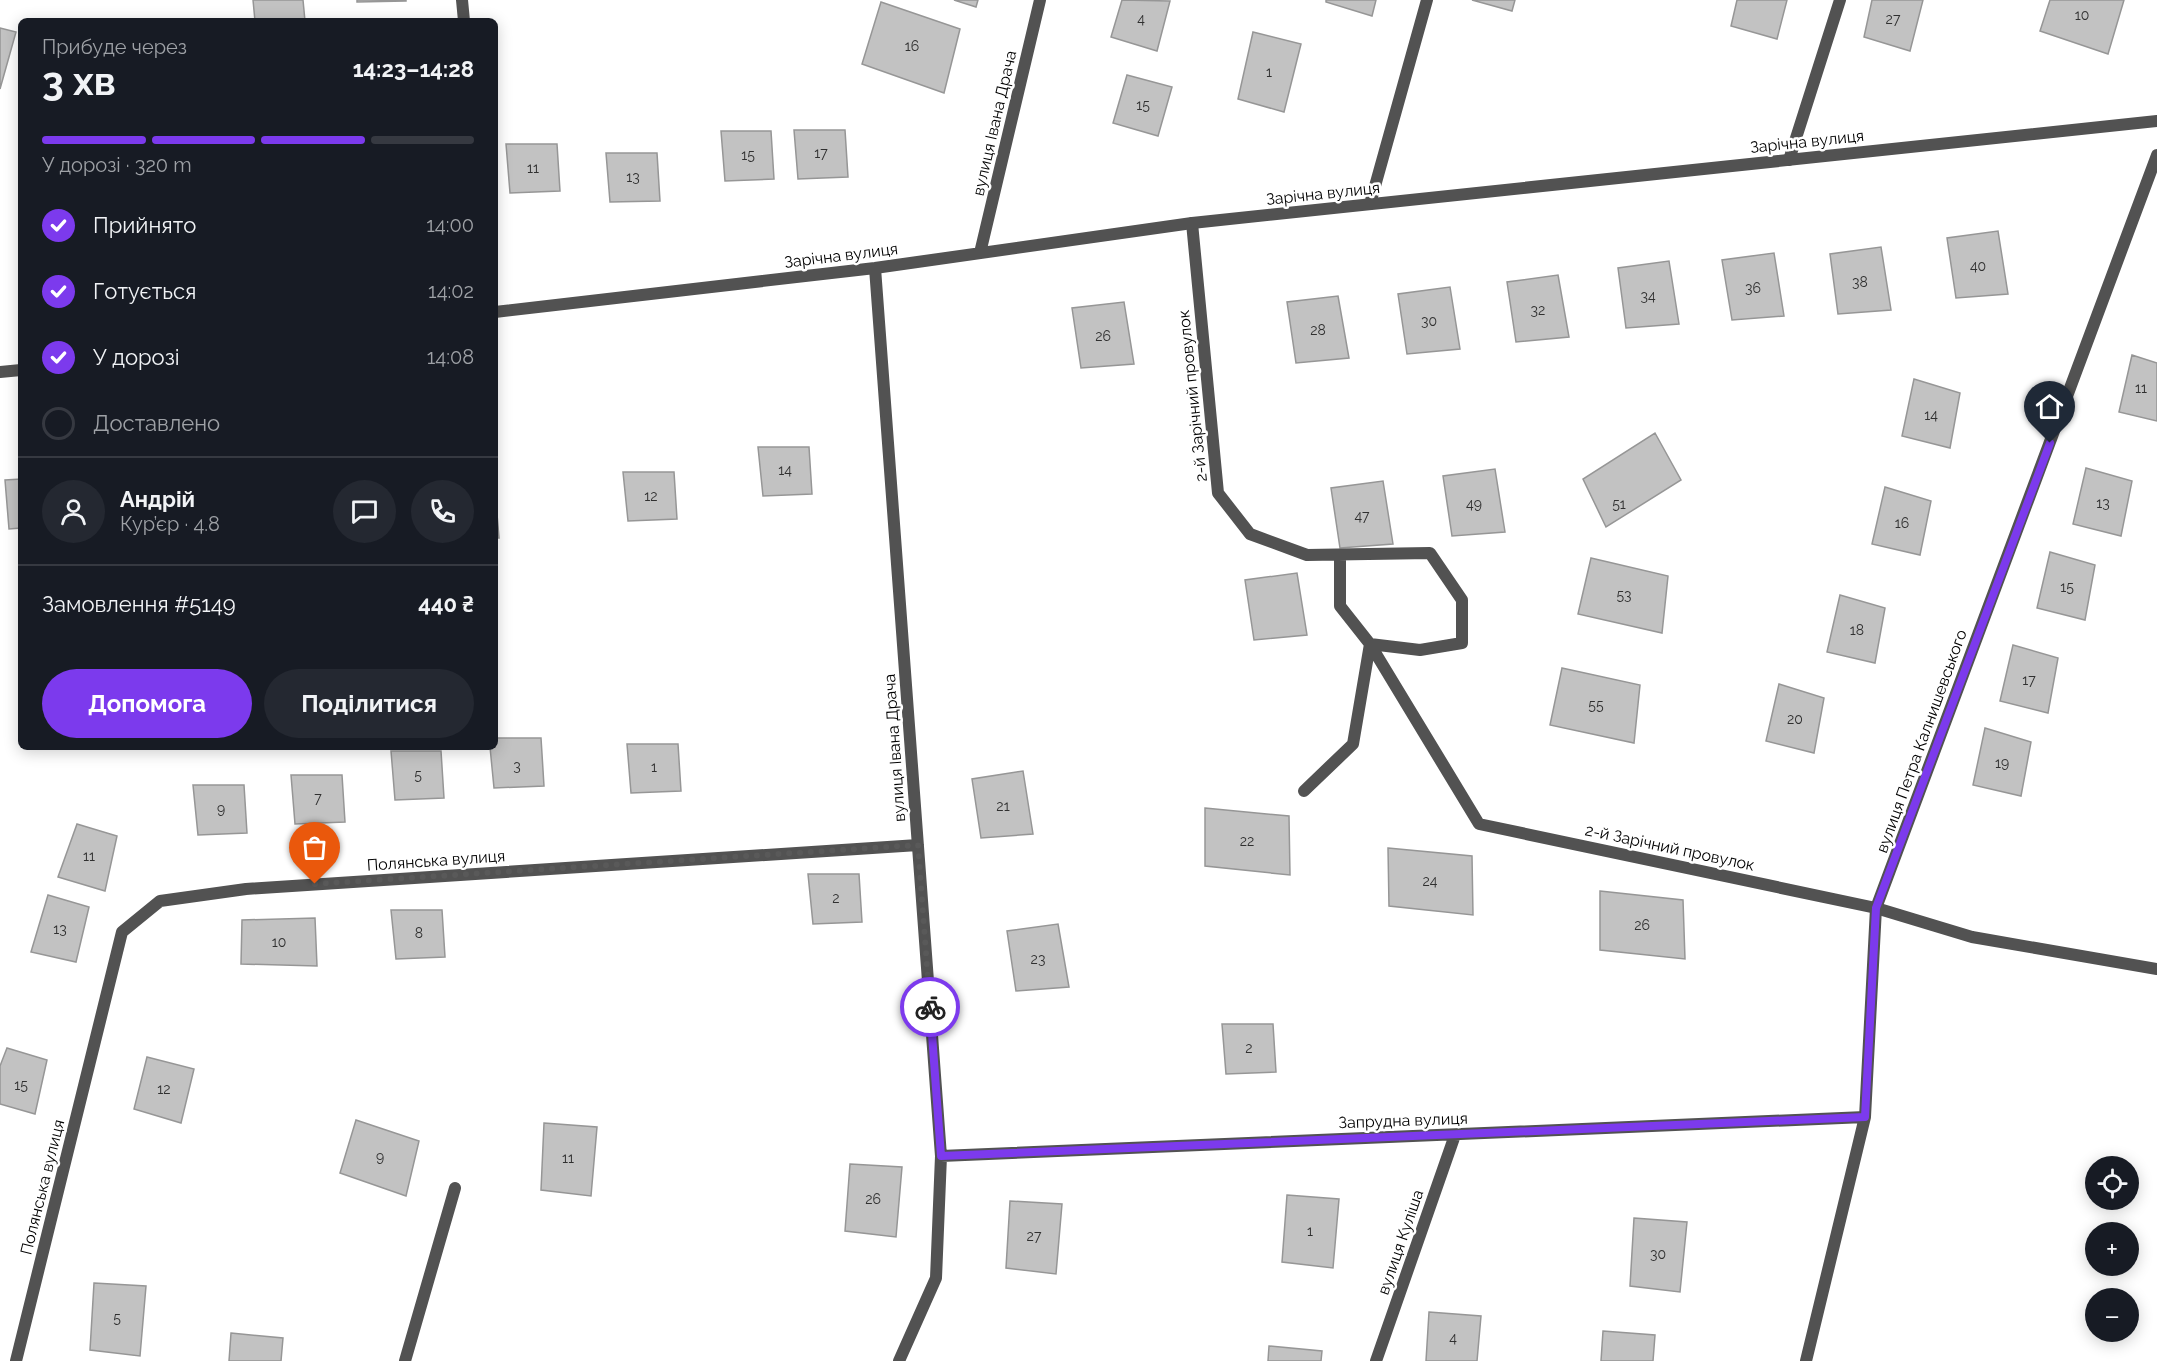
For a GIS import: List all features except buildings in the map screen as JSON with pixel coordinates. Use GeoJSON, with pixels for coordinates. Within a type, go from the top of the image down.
{"type":"FeatureCollection","features":[{"type":"Feature","properties":{"kind":"street"},"geometry":{"type":"LineString","coordinates":[[462,0],[464,18]]}},
{"type":"Feature","properties":{"kind":"street","name":"вулиця Івана Драча"},"geometry":{"type":"LineString","coordinates":[[980,253],[1040,0]]}},
{"type":"Feature","properties":{"kind":"street"},"geometry":{"type":"LineString","coordinates":[[1370,204],[1427,0]]}},
{"type":"Feature","properties":{"kind":"street"},"geometry":{"type":"LineString","coordinates":[[1789,160],[1840,0]]}},
{"type":"Feature","properties":{"kind":"street","name":"Зарічна вулиця"},"geometry":{"type":"LineString","coordinates":[[498,312],[875,268],[1192,223],[2157,121]]}},
{"type":"Feature","properties":{"kind":"street","name":"вулиця Петра Калнишевського"},"geometry":{"type":"LineString","coordinates":[[1806,1361],[1865,1117],[1876,908],[2157,155]]}},
{"type":"Feature","properties":{"kind":"street","name":"2-й Зарічний провулок"},"geometry":{"type":"LineString","coordinates":[[1192,223],[1218,493],[1250,534],[1307,555],[1430,553],[1462,600],[1462,643],[1420,650],[1370,644]]}},
{"type":"Feature","properties":{"kind":"street","name":"вулиця Івана Драча"},"geometry":{"type":"LineString","coordinates":[[875,268],[941,1156],[936,1278],[899,1361]]}},
{"type":"Feature","properties":{"kind":"street"},"geometry":{"type":"LineString","coordinates":[[0,372],[18,369]]}},
{"type":"Feature","properties":{"kind":"street","name":"2-й Зарічний провулок"},"geometry":{"type":"LineString","coordinates":[[1340,555],[1340,606],[1370,644],[1479,824],[1876,908],[1972,937],[2157,969]]}},
{"type":"Feature","properties":{"kind":"street"},"geometry":{"type":"LineString","coordinates":[[1304,791],[1353,744],[1370,644]]}},
{"type":"Feature","properties":{"kind":"street","name":"Полянська вулиця"},"geometry":{"type":"LineString","coordinates":[[16,1361],[122,932],[160,901],[246,889],[918,845]]}},
{"type":"Feature","properties":{"kind":"street","name":"Запрудна вулиця"},"geometry":{"type":"LineString","coordinates":[[941,1156],[1865,1117]]}},
{"type":"Feature","properties":{"kind":"street","name":"вулиця Куліша"},"geometry":{"type":"LineString","coordinates":[[1376,1361],[1455,1135]]}},
{"type":"Feature","properties":{"kind":"street"},"geometry":{"type":"LineString","coordinates":[[405,1361],[455,1188]]}},
{"type":"Feature","properties":{"kind":"way so far"},"geometry":{"type":"LineString","coordinates":[[315,884],[918,845],[930,1007]]}},
{"type":"Feature","properties":{"kind":"route"},"geometry":{"type":"LineString","coordinates":[[930,1007],[941,1156],[1865,1117],[1876,908],[2050,443]]}}]}
